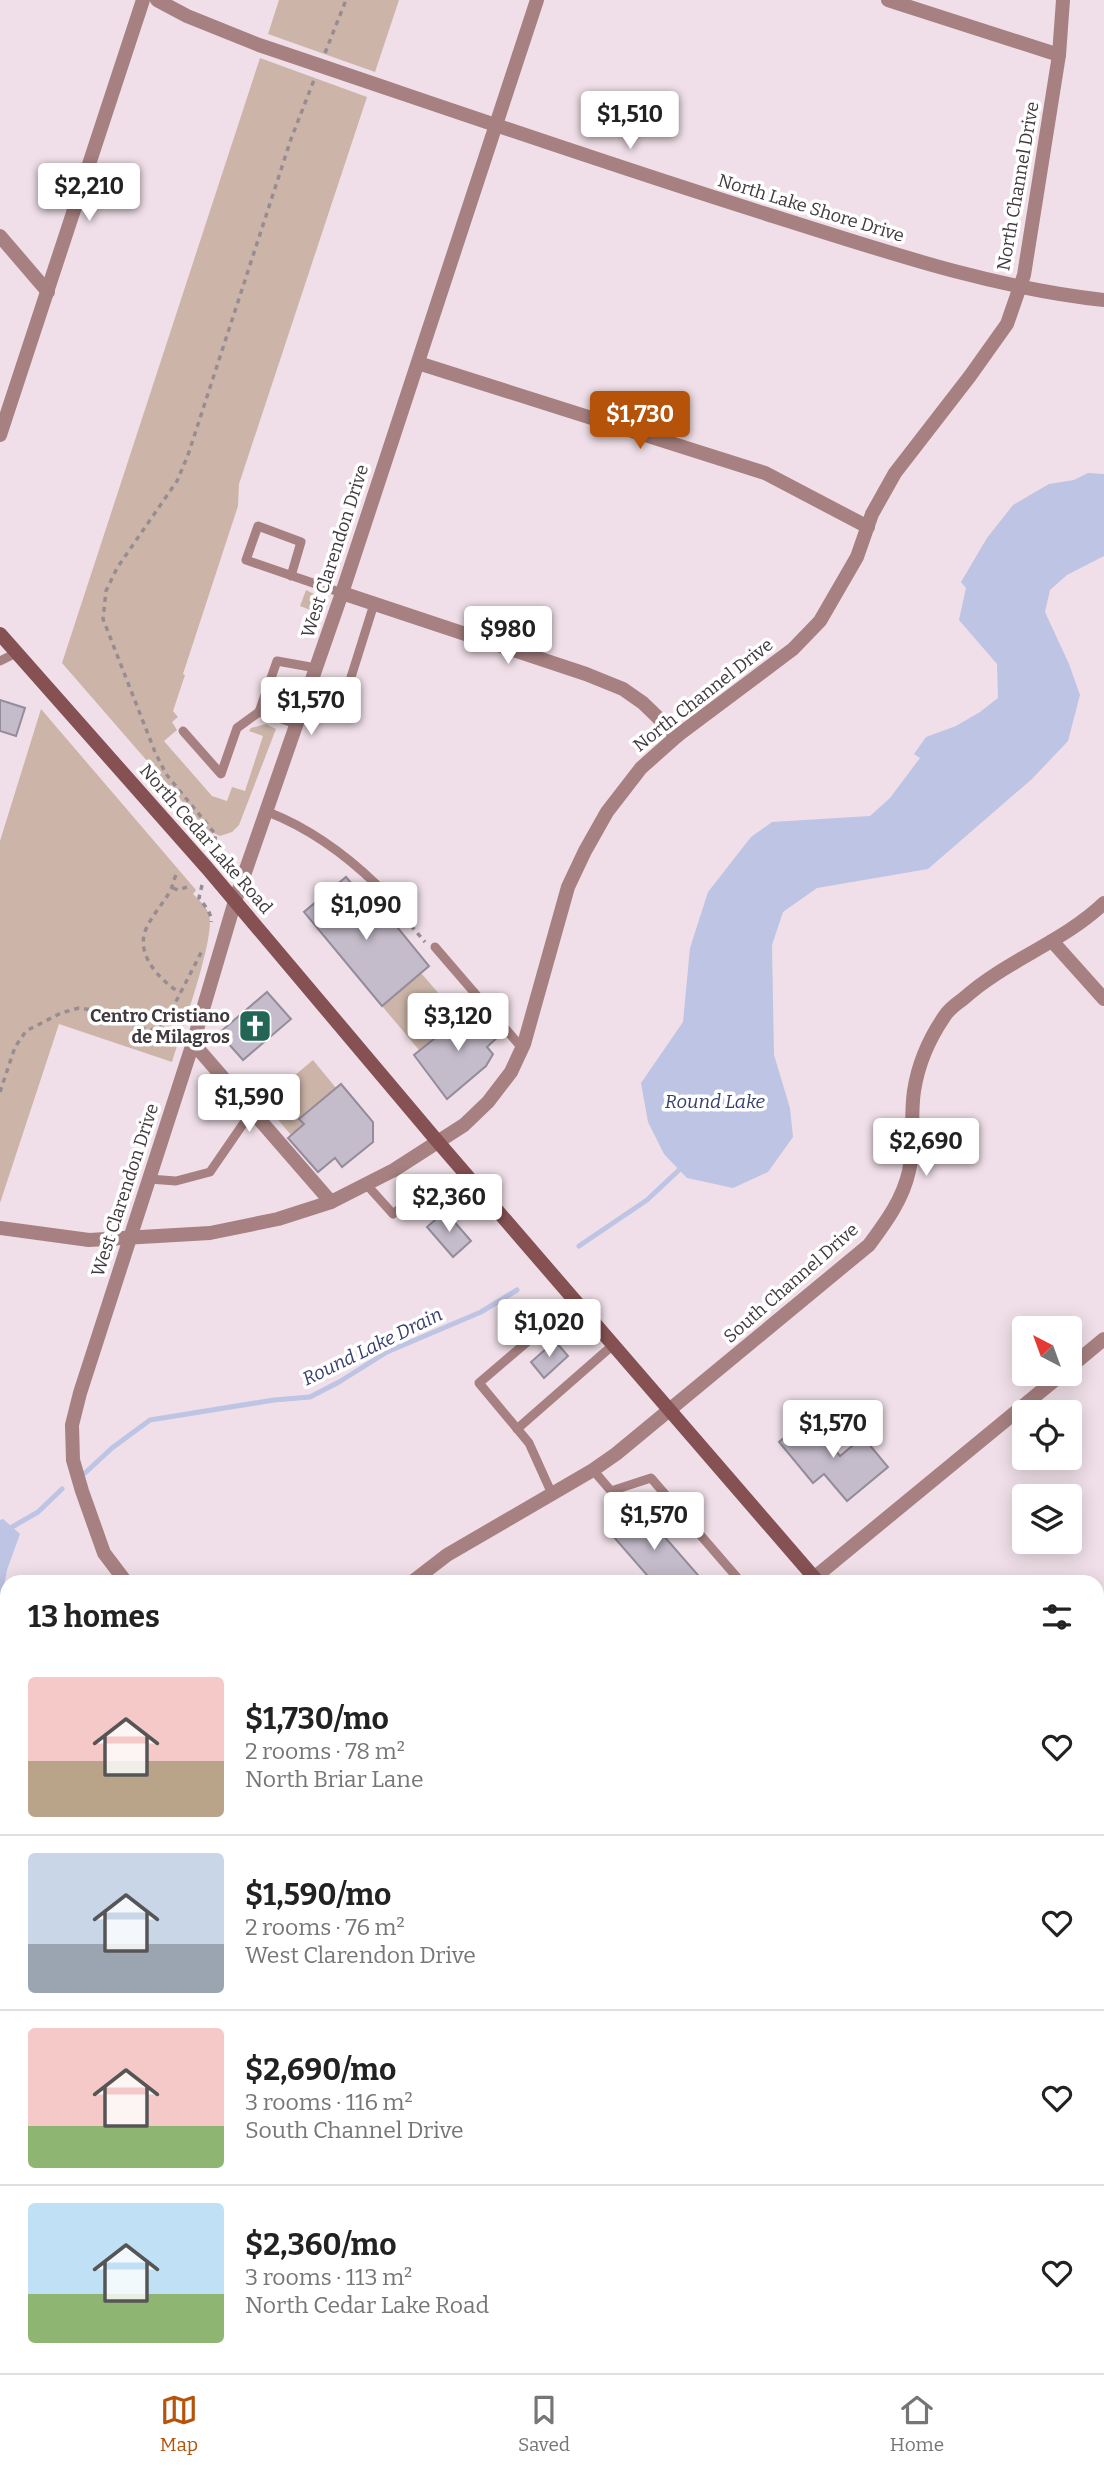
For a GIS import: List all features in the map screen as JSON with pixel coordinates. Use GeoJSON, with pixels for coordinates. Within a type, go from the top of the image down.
{"type":"FeatureCollection","features":[{"type":"Feature","properties":{"kind":"main road","name":"North Cedar Lake Road"},"geometry":{"type":"LineString","coordinates":[[0,634],[207,868],[808,1575]]}},
{"type":"Feature","properties":{"kind":"street"},"geometry":{"type":"LineString","coordinates":[[0,435],[143,0]]}},
{"type":"Feature","properties":{"kind":"street","name":"North Lake Shore Drive"},"geometry":{"type":"LineString","coordinates":[[158,0],[187,16],[259,46],[906,258],[1065,296],[1104,300]]}},
{"type":"Feature","properties":{"kind":"street","name":"West Clarendon Drive"},"geometry":{"type":"LineString","coordinates":[[121,1575],[104,1553],[74,1460],[72,1425],[80,1393],[193,1043],[235,901],[342,593],[537,0]]}},
{"type":"Feature","properties":{"kind":"street"},"geometry":{"type":"LineString","coordinates":[[888,0],[1059,55]]}},
{"type":"Feature","properties":{"kind":"street","name":"North Channel Drive"},"geometry":{"type":"LineString","coordinates":[[0,1227],[89,1240],[129,1239],[210,1233],[278,1219],[331,1202],[366,1184],[464,1125],[488,1102],[511,1072],[522,1048],[568,887],[607,812],[641,768],[677,736],[793,649],[820,621],[858,557],[872,514],[895,473],[1007,324],[1024,275],[1059,55],[1063,0]]}},
{"type":"Feature","properties":{"kind":"street"},"geometry":{"type":"LineString","coordinates":[[0,236],[48,292]]}},
{"type":"Feature","properties":{"kind":"street"},"geometry":{"type":"LineString","coordinates":[[418,363],[765,472],[868,527]]}},
{"type":"Feature","properties":{"kind":"street"},"geometry":{"type":"LineString","coordinates":[[342,593],[586,674],[622,689],[643,702],[677,736]]}},
{"type":"Feature","properties":{"kind":"street","name":"South Channel Drive"},"geometry":{"type":"LineString","coordinates":[[421,1575],[447,1555],[593,1470],[670,1411],[869,1245],[893,1214],[909,1174],[914,1142],[914,1091],[926,1048],[945,1014],[978,985],[1019,958],[1068,933],[1104,903]]}},
{"type":"Feature","properties":{"kind":"street"},"geometry":{"type":"LineString","coordinates":[[1052,941],[1104,999]]}},
{"type":"Feature","properties":{"kind":"street"},"geometry":{"type":"LineString","coordinates":[[193,1043],[331,1202]]}},
{"type":"Feature","properties":{"kind":"street"},"geometry":{"type":"LineString","coordinates":[[1082,1357],[1104,1339]]}},
{"type":"Feature","properties":{"kind":"street"},"geometry":{"type":"LineString","coordinates":[[820,1575],[1048,1386]]}},
{"type":"Feature","properties":{"kind":"lane"},"geometry":{"type":"LineString","coordinates":[[291,576],[301,542],[258,526],[246,560],[291,576],[342,593]]}},
{"type":"Feature","properties":{"kind":"lane"},"geometry":{"type":"LineString","coordinates":[[306,699],[341,709],[374,604]]}},
{"type":"Feature","properties":{"kind":"lane"},"geometry":{"type":"LineString","coordinates":[[0,662],[16,653]]}},
{"type":"Feature","properties":{"kind":"lane"},"geometry":{"type":"LineString","coordinates":[[183,731],[221,774],[237,728],[259,712],[277,661],[316,668]]}},
{"type":"Feature","properties":{"kind":"lane"},"geometry":{"type":"LineString","coordinates":[[259,712],[297,724]]}},
{"type":"Feature","properties":{"kind":"lane"},"geometry":{"type":"LineString","coordinates":[[268,812],[294,822],[354,862],[377,885]]}},
{"type":"Feature","properties":{"kind":"lane"},"geometry":{"type":"LineString","coordinates":[[435,947],[522,1048]]}},
{"type":"Feature","properties":{"kind":"lane"},"geometry":{"type":"LineString","coordinates":[[149,1179],[176,1181],[210,1172],[251,1111]]}},
{"type":"Feature","properties":{"kind":"lane"},"geometry":{"type":"LineString","coordinates":[[366,1184],[393,1214],[422,1191]]}},
{"type":"Feature","properties":{"kind":"lane"},"geometry":{"type":"LineString","coordinates":[[552,1494],[529,1443],[479,1383],[575,1301]]}},
{"type":"Feature","properties":{"kind":"lane"},"geometry":{"type":"LineString","coordinates":[[517,1429],[613,1345]]}},
{"type":"Feature","properties":{"kind":"lane"},"geometry":{"type":"LineString","coordinates":[[593,1470],[611,1491],[651,1478],[735,1575]]}},
{"type":"Feature","properties":{"kind":"path"},"geometry":{"type":"LineString","coordinates":[[211,927],[211,917],[198,898],[216,835],[166,774],[155,752],[103,619],[106,591],[117,568],[177,481],[188,455],[291,139],[346,0]]}},
{"type":"Feature","properties":{"kind":"path"},"geometry":{"type":"LineString","coordinates":[[176,875],[172,888],[147,927],[144,946],[145,955],[155,971],[170,987],[180,993]]}},
{"type":"Feature","properties":{"kind":"path"},"geometry":{"type":"LineString","coordinates":[[377,885],[431,950],[435,947]]}},
{"type":"Feature","properties":{"kind":"path"},"geometry":{"type":"LineString","coordinates":[[172,888],[177,890],[187,887]]}},
{"type":"Feature","properties":{"kind":"path"},"geometry":{"type":"LineString","coordinates":[[0,1093],[15,1047],[26,1031],[43,1020],[79,1008],[114,1015],[152,1030],[161,1025],[169,1015],[206,943]]}},
{"type":"Feature","properties":{"kind":"shaded area"},"geometry":{"type":"Polygon","coordinates":[[[279,0],[399,0],[375,72],[268,34],[279,0]]]}},
{"type":"Feature","properties":{"kind":"shaded area"},"geometry":{"type":"Polygon","coordinates":[[[260,58],[367,97],[239,484],[238,506],[173,711],[178,717],[172,722],[177,730],[164,741],[212,796],[227,801],[232,787],[245,791],[263,736],[249,731],[251,728],[266,724],[276,729],[239,825],[232,832],[220,836],[207,830],[62,663],[260,58]]]}},
{"type":"Feature","properties":{"kind":"shaded area"},"geometry":{"type":"Polygon","coordinates":[[[306,590],[326,600],[321,614],[300,606],[306,590]]]}},
{"type":"Feature","properties":{"kind":"shaded area"},"geometry":{"type":"Polygon","coordinates":[[[41,709],[196,890],[193,894],[208,912],[210,927],[202,964],[172,1062],[59,1024],[0,1203],[0,841],[41,709]]]}},
{"type":"Feature","properties":{"kind":"shaded area"},"geometry":{"type":"Polygon","coordinates":[[[421,973],[460,1018],[419,1050],[382,1006],[421,973]]]}},
{"type":"Feature","properties":{"kind":"shaded area"},"geometry":{"type":"Polygon","coordinates":[[[313,1060],[336,1088],[300,1118],[304,1124],[291,1135],[263,1102],[313,1060]]]}},
{"type":"Feature","properties":{"kind":"water","name":"Round Lake"},"geometry":{"type":"Polygon","coordinates":[[[1088,473],[1104,474],[1104,556],[1067,575],[1050,590],[1045,612],[1080,695],[1068,741],[1032,779],[928,869],[817,888],[783,912],[772,945],[774,1055],[790,1108],[793,1137],[768,1172],[733,1188],[687,1178],[664,1154],[648,1122],[641,1083],[683,1022],[690,948],[708,892],[751,837],[772,822],[870,816],[890,798],[920,758],[914,754],[926,737],[956,726],[998,698],[997,664],[959,620],[966,588],[961,582],[987,538],[1013,505],[1049,484],[1074,480],[1088,473]]]}},
{"type":"Feature","properties":{"kind":"water"},"geometry":{"type":"Polygon","coordinates":[[[3,1519],[20,1534],[6,1575],[0,1575],[0,1520],[3,1519]]]}},
{"type":"Feature","properties":{"kind":"building"},"geometry":{"type":"Polygon","coordinates":[[[0,700],[25,708],[16,736],[0,731],[0,700]]]}},
{"type":"Feature","properties":{"kind":"building"},"geometry":{"type":"Polygon","coordinates":[[[346,877],[388,926],[393,922],[429,966],[382,1006],[304,912],[346,877]]]}},
{"type":"Feature","properties":{"kind":"building","name":"Centro Cristiano de Milagros"},"geometry":{"type":"Polygon","coordinates":[[[267,992],[291,1019],[243,1060],[219,1033],[267,992]]]}},
{"type":"Feature","properties":{"kind":"building"},"geometry":{"type":"Polygon","coordinates":[[[470,1010],[482,1025],[488,1021],[500,1035],[487,1047],[493,1054],[486,1066],[447,1099],[414,1055],[470,1010]]]}},
{"type":"Feature","properties":{"kind":"building"},"geometry":{"type":"Polygon","coordinates":[[[341,1084],[373,1122],[373,1142],[342,1167],[335,1158],[318,1172],[288,1138],[304,1124],[299,1119],[341,1084]]]}},
{"type":"Feature","properties":{"kind":"building"},"geometry":{"type":"Polygon","coordinates":[[[445,1211],[471,1241],[453,1257],[427,1227],[445,1211]]]}},
{"type":"Feature","properties":{"kind":"building"},"geometry":{"type":"Polygon","coordinates":[[[555,1341],[568,1356],[544,1378],[531,1362],[555,1341]]]}},
{"type":"Feature","properties":{"kind":"building"},"geometry":{"type":"Polygon","coordinates":[[[808,1418],[840,1456],[863,1437],[888,1467],[847,1501],[824,1474],[813,1483],[779,1442],[808,1418]]]}},
{"type":"Feature","properties":{"kind":"building"},"geometry":{"type":"Polygon","coordinates":[[[642,1511],[698,1575],[647,1575],[612,1535],[642,1511]]]}},
{"type":"Feature","properties":{"kind":"waterway","name":"Round Lake Drain"},"geometry":{"type":"LineString","coordinates":[[579,1246],[647,1200],[679,1170]]}},
{"type":"Feature","properties":{"kind":"waterway","name":"Round Lake Drain"},"geometry":{"type":"LineString","coordinates":[[85,1473],[112,1448],[150,1420],[274,1400],[310,1397],[387,1352],[481,1312],[517,1290]]}},
{"type":"Feature","properties":{"kind":"waterway","name":"Round Lake Drain"},"geometry":{"type":"LineString","coordinates":[[0,1534],[38,1512],[62,1489]]}},
{"type":"Feature","properties":{"kind":"place","name":"Centro Cristiano de Milagros"},"geometry":{"type":"Point","coordinates":[255,1026]}}]}
